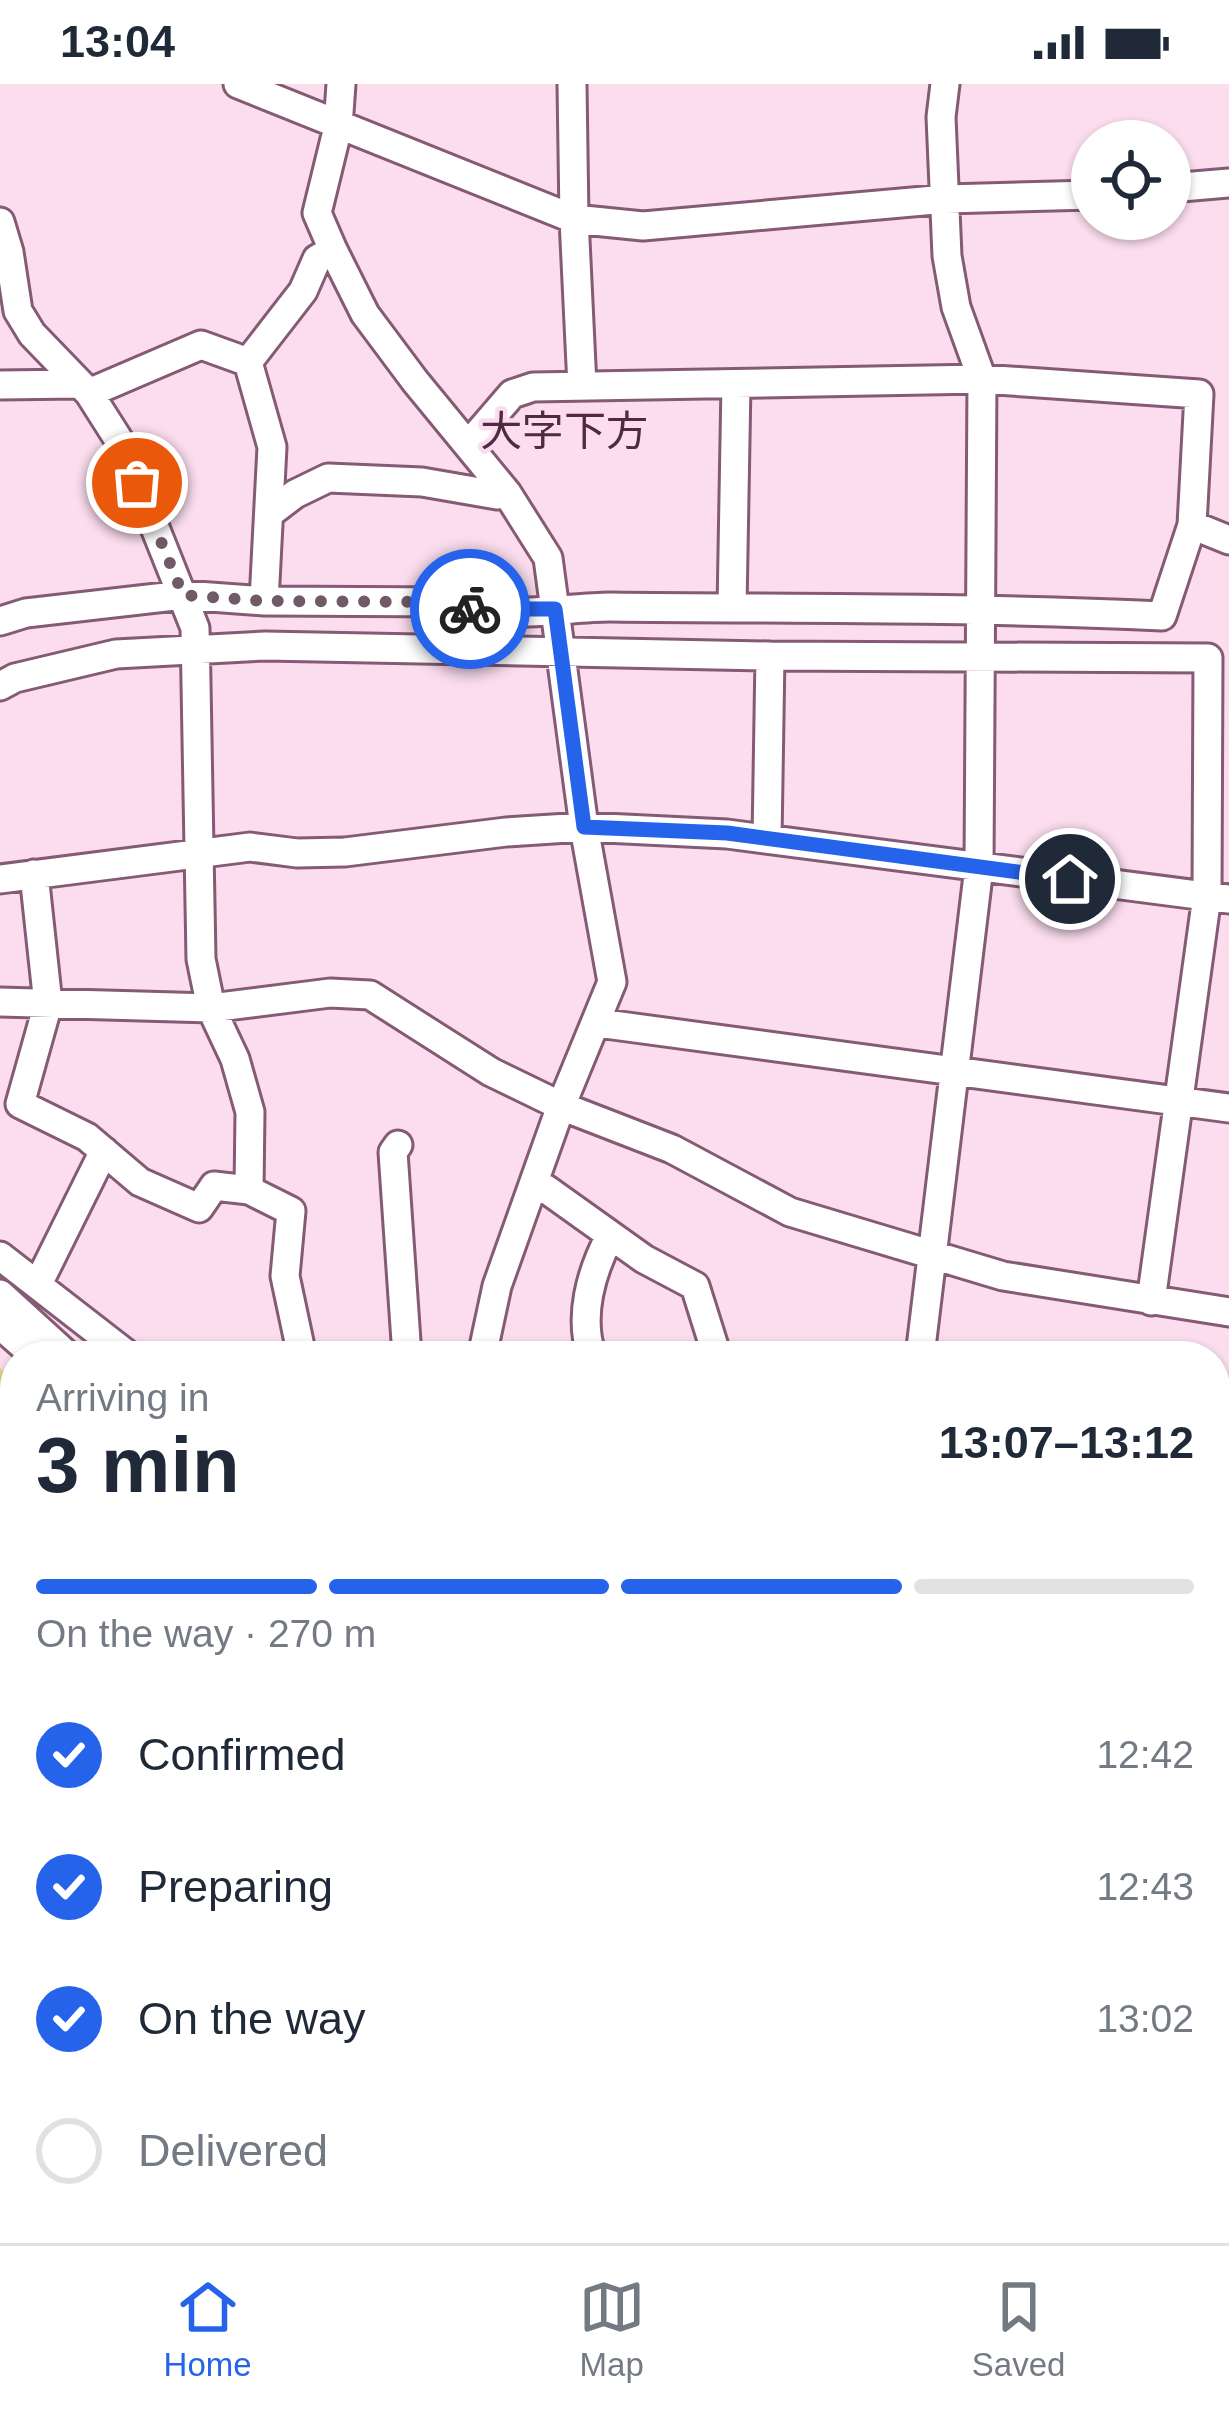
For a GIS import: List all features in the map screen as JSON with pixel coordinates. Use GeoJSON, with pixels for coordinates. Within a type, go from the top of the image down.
{"type":"FeatureCollection","features":[{"type":"Feature","properties":{"kind":"street"},"geometry":{"type":"LineString","coordinates":[[238,84],[574,219],[643,226],[946,200],[1071,196]]}},
{"type":"Feature","properties":{"kind":"street"},"geometry":{"type":"LineString","coordinates":[[341,84],[338,127],[317,213],[333,250],[365,314],[507,493],[548,558],[584,827],[612,982],[561,1106],[497,1286],[485,1341]]}},
{"type":"Feature","properties":{"kind":"street"},"geometry":{"type":"LineString","coordinates":[[572,84],[582,386]]}},
{"type":"Feature","properties":{"kind":"street"},"geometry":{"type":"LineString","coordinates":[[921,1341],[979,867],[982,379],[956,307],[946,256],[941,117],[945,84]]}},
{"type":"Feature","properties":{"kind":"street"},"geometry":{"type":"LineString","coordinates":[[1191,186],[1229,183]]}},
{"type":"Feature","properties":{"kind":"street"},"geometry":{"type":"LineString","coordinates":[[0,222],[18,311],[32,334],[83,388],[122,446],[196,628],[201,959],[211,1008],[235,1059],[250,1112],[249,1190]]}},
{"type":"Feature","properties":{"kind":"street"},"geometry":{"type":"LineString","coordinates":[[248,362],[303,291],[317,259],[333,250]]}},
{"type":"Feature","properties":{"kind":"street"},"geometry":{"type":"LineString","coordinates":[[0,385],[83,388],[201,345],[248,362]]}},
{"type":"Feature","properties":{"kind":"street"},"geometry":{"type":"LineString","coordinates":[[248,362],[272,447],[264,601]]}},
{"type":"Feature","properties":{"kind":"street"},"geometry":{"type":"LineString","coordinates":[[0,621],[50,610],[183,595],[264,601],[456,602],[472,611],[982,608],[1162,616],[1192,525],[1199,394],[982,379],[533,387],[512,394],[469,444]]}},
{"type":"Feature","properties":{"kind":"street"},"geometry":{"type":"LineString","coordinates":[[732,608],[736,384]]}},
{"type":"Feature","properties":{"kind":"street"},"geometry":{"type":"LineString","coordinates":[[270,513],[328,478],[422,482],[507,493]]}},
{"type":"Feature","properties":{"kind":"street"},"geometry":{"type":"LineString","coordinates":[[1192,525],[1229,540]]}},
{"type":"Feature","properties":{"kind":"street"},"geometry":{"type":"LineString","coordinates":[[0,686],[116,654],[265,646],[770,656],[1218,658],[1218,897],[1178,1102],[1151,1300]]}},
{"type":"Feature","properties":{"kind":"street"},"geometry":{"type":"LineString","coordinates":[[767,839],[770,656]]}},
{"type":"Feature","properties":{"kind":"street"},"geometry":{"type":"LineString","coordinates":[[0,878],[250,847],[345,852],[584,827],[767,839],[1218,897]]}},
{"type":"Feature","properties":{"kind":"street"},"geometry":{"type":"LineString","coordinates":[[34,874],[48,1004],[20,1104],[87,1137],[140,1182],[199,1208],[214,1186],[249,1190],[291,1211],[285,1276],[299,1341]]}},
{"type":"Feature","properties":{"kind":"street"},"geometry":{"type":"LineString","coordinates":[[0,1002],[211,1008],[330,993],[370,995],[490,1072],[561,1106],[672,1149],[790,1212],[1003,1276],[1229,1312]]}},
{"type":"Feature","properties":{"kind":"street"},"geometry":{"type":"LineString","coordinates":[[598,1023],[1229,1108]]}},
{"type":"Feature","properties":{"kind":"street"},"geometry":{"type":"LineString","coordinates":[[398,1144],[393,1151],[406,1341]]}},
{"type":"Feature","properties":{"kind":"street"},"geometry":{"type":"LineString","coordinates":[[38,1284],[104,1151]]}},
{"type":"Feature","properties":{"kind":"street"},"geometry":{"type":"LineString","coordinates":[[534,1184],[695,1286],[712,1341]]}},
{"type":"Feature","properties":{"kind":"street"},"geometry":{"type":"LineString","coordinates":[[586,1341],[586,1312],[596,1263],[610,1236]]}},
{"type":"Feature","properties":{"kind":"street"},"geometry":{"type":"LineString","coordinates":[[0,1256],[110,1341]]}},
{"type":"Feature","properties":{"kind":"street"},"geometry":{"type":"LineString","coordinates":[[0,1294],[52,1341]]}},
{"type":"Feature","properties":{"kind":"way so far"},"geometry":{"type":"LineString","coordinates":[[137,483],[183,595],[264,601],[456,602],[470,609]]}},
{"type":"Feature","properties":{"kind":"district","name":"大字下方"},"geometry":{"type":"Point","coordinates":[564,431]}},
{"type":"Feature","properties":{"kind":"route"},"geometry":{"type":"LineString","coordinates":[[470,609],[555,609],[584,827],[727,833],[1070,879]]}}]}
